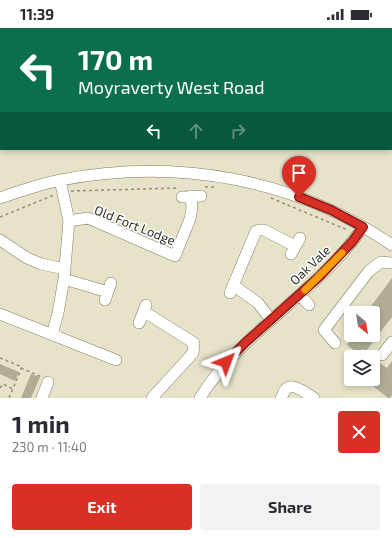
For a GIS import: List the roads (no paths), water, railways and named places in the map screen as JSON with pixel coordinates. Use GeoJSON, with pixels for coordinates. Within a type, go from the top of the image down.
{"type":"FeatureCollection","features":[{"type":"Feature","properties":{"kind":"street"},"geometry":{"type":"LineString","coordinates":[[0,198],[27,188],[95,174],[136,171],[183,172],[210,175],[246,181],[280,190],[331,210],[392,245]]}},
{"type":"Feature","properties":{"kind":"street"},"geometry":{"type":"LineString","coordinates":[[52,335],[58,313],[64,274],[69,220],[60,180]]}},
{"type":"Feature","properties":{"kind":"street","name":"Old Fort Lodge"},"geometry":{"type":"LineString","coordinates":[[69,220],[88,218],[175,256],[190,219],[192,208],[191,196]]}},
{"type":"Feature","properties":{"kind":"street","name":"Oak Vale"},"geometry":{"type":"LineString","coordinates":[[201,398],[211,381],[226,362],[246,342],[320,276],[346,249],[363,227]]}},
{"type":"Feature","properties":{"kind":"street","name":"Oak Vale"},"geometry":{"type":"LineString","coordinates":[[271,320],[258,304],[232,289],[256,232],[264,230],[295,246]]}},
{"type":"Feature","properties":{"kind":"street"},"geometry":{"type":"LineString","coordinates":[[0,240],[28,258],[108,292]]}},
{"type":"Feature","properties":{"kind":"street"},"geometry":{"type":"LineString","coordinates":[[335,343],[324,330],[368,271],[381,262],[392,263]]}},
{"type":"Feature","properties":{"kind":"street"},"geometry":{"type":"LineString","coordinates":[[300,295],[309,305]]}},
{"type":"Feature","properties":{"kind":"street"},"geometry":{"type":"LineString","coordinates":[[0,314],[113,359],[114,346]]}},
{"type":"Feature","properties":{"kind":"street"},"geometry":{"type":"LineString","coordinates":[[143,314],[151,316],[194,343],[193,353],[152,398]]}},
{"type":"Feature","properties":{"kind":"street"},"geometry":{"type":"LineString","coordinates":[[382,355],[392,342]]}},
{"type":"Feature","properties":{"kind":"street"},"geometry":{"type":"LineString","coordinates":[[42,398],[48,382]]}},
{"type":"Feature","properties":{"kind":"street"},"geometry":{"type":"LineString","coordinates":[[281,398],[286,389],[290,386],[314,398]]}}]}
